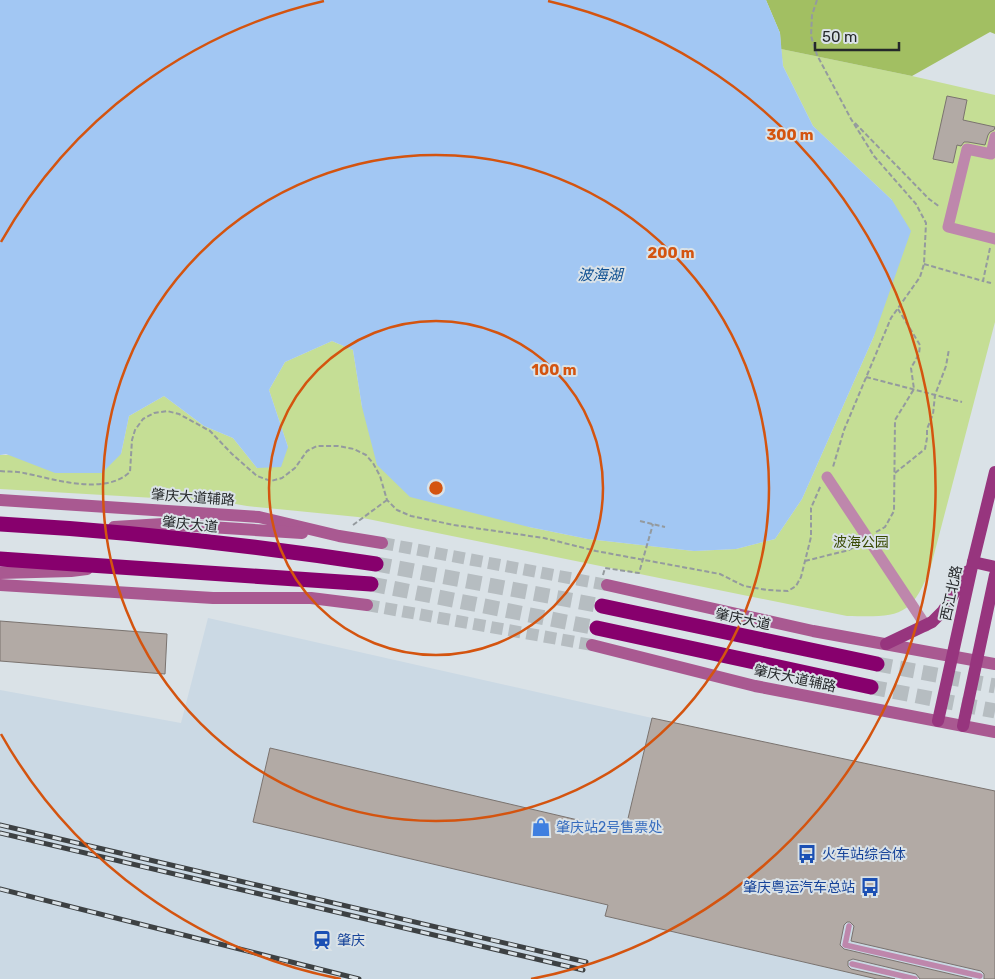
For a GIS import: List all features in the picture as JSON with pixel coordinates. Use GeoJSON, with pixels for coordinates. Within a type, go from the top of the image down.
{"type":"FeatureCollection","features":[{"type":"Feature","properties":{"kind":"highway","name":"肇庆大道"},"geometry":{"type":"LineString","coordinates":[[0,524],[85,529],[296,552],[376,564]]}},
{"type":"Feature","properties":{"kind":"highway"},"geometry":{"type":"LineString","coordinates":[[0,559],[371,584]]}},
{"type":"Feature","properties":{"kind":"highway","name":"肇庆大道"},"geometry":{"type":"LineString","coordinates":[[602,606],[877,664]]}},
{"type":"Feature","properties":{"kind":"highway"},"geometry":{"type":"LineString","coordinates":[[596,628],[871,687]]}},
{"type":"Feature","properties":{"kind":"main road","name":"西江北路"},"geometry":{"type":"LineString","coordinates":[[938,722],[995,472]]}},
{"type":"Feature","properties":{"kind":"main road"},"geometry":{"type":"LineString","coordinates":[[886,644],[926,626],[943,611],[973,562],[995,567]]}},
{"type":"Feature","properties":{"kind":"main road"},"geometry":{"type":"LineString","coordinates":[[963,726],[995,576]]}},
{"type":"Feature","properties":{"kind":"street"},"geometry":{"type":"LineString","coordinates":[[994,238],[948,227],[967,149],[991,154],[995,137]]}},
{"type":"Feature","properties":{"kind":"street"},"geometry":{"type":"LineString","coordinates":[[827,477],[926,626]]}},
{"type":"Feature","properties":{"kind":"street","name":"肇庆大道辅路"},"geometry":{"type":"LineString","coordinates":[[0,500],[259,517],[339,536],[382,543]]}},
{"type":"Feature","properties":{"kind":"street"},"geometry":{"type":"LineString","coordinates":[[85,529],[163,524],[339,536]]}},
{"type":"Feature","properties":{"kind":"street"},"geometry":{"type":"LineString","coordinates":[[0,573],[71,571],[112,566]]}},
{"type":"Feature","properties":{"kind":"street"},"geometry":{"type":"LineString","coordinates":[[605,581],[813,631],[995,664]]}},
{"type":"Feature","properties":{"kind":"street"},"geometry":{"type":"LineString","coordinates":[[0,585],[213,598],[312,598],[367,605]]}},
{"type":"Feature","properties":{"kind":"street","name":"肇庆大道辅路"},"geometry":{"type":"LineString","coordinates":[[592,645],[755,686],[995,732]]}},
{"type":"Feature","properties":{"kind":"lane"},"geometry":{"type":"LineString","coordinates":[[849,926],[845,945],[980,976]]}},
{"type":"Feature","properties":{"kind":"lane"},"geometry":{"type":"LineString","coordinates":[[852,964],[915,979]]}},
{"type":"Feature","properties":{"kind":"path"},"geometry":{"type":"LineString","coordinates":[[0,471],[22,472],[51,480],[80,483],[109,483],[123,478],[130,472],[132,440],[135,430],[143,419],[154,413],[167,411],[179,414],[210,431],[257,476],[271,480],[282,478],[295,468],[307,451],[317,446],[338,446],[354,449],[366,455],[372,463],[380,476],[388,500],[397,510],[411,516],[454,525],[544,538],[643,560],[720,574],[744,586],[788,591],[796,586],[806,561],[811,537],[811,508],[817,491],[833,467],[844,430],[891,318],[920,277],[924,264],[926,223],[916,204],[874,156],[851,119],[816,55],[811,36],[812,15],[817,0]]}},
{"type":"Feature","properties":{"kind":"path"},"geometry":{"type":"LineString","coordinates":[[851,119],[929,198],[951,212]]}},
{"type":"Feature","properties":{"kind":"path"},"geometry":{"type":"LineString","coordinates":[[982,281],[994,238]]}},
{"type":"Feature","properties":{"kind":"path"},"geometry":{"type":"LineString","coordinates":[[924,264],[991,283]]}},
{"type":"Feature","properties":{"kind":"path"},"geometry":{"type":"LineString","coordinates":[[806,561],[849,550],[885,527],[894,511],[895,420],[914,389],[911,368],[919,354],[920,345],[898,309]]}},
{"type":"Feature","properties":{"kind":"path"},"geometry":{"type":"LineString","coordinates":[[894,473],[925,449],[927,429],[933,414],[935,395],[946,366],[949,349]]}},
{"type":"Feature","properties":{"kind":"path"},"geometry":{"type":"LineString","coordinates":[[866,377],[962,402]]}},
{"type":"Feature","properties":{"kind":"path"},"geometry":{"type":"LineString","coordinates":[[339,536],[388,500]]}},
{"type":"Feature","properties":{"kind":"path"},"geometry":{"type":"LineString","coordinates":[[640,521],[665,527]]}},
{"type":"Feature","properties":{"kind":"path"},"geometry":{"type":"LineString","coordinates":[[605,581],[605,568],[639,574],[652,524]]}},
{"type":"Feature","properties":{"kind":"shaded area"},"geometry":{"type":"Polygon","coordinates":[[[208,618],[652,718],[995,979],[0,979],[0,690],[181,723],[208,618]]]}},
{"type":"Feature","properties":{"kind":"green space"},"geometry":{"type":"Polygon","coordinates":[[[766,0],[995,0],[995,34],[990,32],[912,76],[781,49],[780,33],[766,0]]]}},
{"type":"Feature","properties":{"kind":"green space","name":"波海公园"},"geometry":{"type":"Polygon","coordinates":[[[781,49],[995,95],[995,322],[931,566],[917,596],[910,605],[901,611],[879,616],[847,616],[358,517],[224,502],[0,489],[0,455],[121,454],[129,416],[164,396],[204,426],[233,438],[257,468],[288,447],[269,390],[285,362],[332,341],[353,350],[362,407],[529,527],[588,539],[694,551],[736,549],[775,539],[802,499],[874,336],[892,200],[813,126],[783,66],[781,49]]]}},
{"type":"Feature","properties":{"kind":"water","name":"波海湖"},"geometry":{"type":"Polygon","coordinates":[[[0,0],[766,0],[780,33],[783,66],[813,126],[892,200],[911,231],[874,336],[802,499],[775,539],[736,549],[694,551],[588,539],[529,527],[410,497],[377,465],[362,407],[353,350],[332,341],[285,362],[269,390],[288,447],[281,467],[257,468],[233,438],[204,426],[164,396],[129,416],[121,454],[102,473],[55,473],[6,454],[0,455],[0,0]]]}},
{"type":"Feature","properties":{"kind":"building"},"geometry":{"type":"Polygon","coordinates":[[[947,96],[967,100],[963,120],[995,127],[988,135],[985,145],[964,142],[961,146],[957,145],[953,163],[933,159],[947,96]]]}},
{"type":"Feature","properties":{"kind":"building"},"geometry":{"type":"Polygon","coordinates":[[[0,621],[167,634],[165,674],[0,661],[0,621]]]}},
{"type":"Feature","properties":{"kind":"building","name":"火车站综合体"},"geometry":{"type":"Polygon","coordinates":[[[652,718],[995,791],[995,979],[984,979],[984,974],[981,971],[851,941],[854,926],[850,922],[844,925],[840,945],[844,949],[972,979],[920,979],[916,974],[853,959],[848,961],[848,966],[851,969],[895,979],[877,979],[605,916],[608,905],[253,822],[270,748],[625,831],[652,718]]]}},
{"type":"Feature","properties":{"kind":"tunnel"},"geometry":{"type":"LineString","coordinates":[[382,543],[607,585]]}},
{"type":"Feature","properties":{"kind":"tunnel"},"geometry":{"type":"LineString","coordinates":[[376,564],[602,606]]}},
{"type":"Feature","properties":{"kind":"tunnel"},"geometry":{"type":"LineString","coordinates":[[371,584],[597,628]]}},
{"type":"Feature","properties":{"kind":"tunnel"},"geometry":{"type":"LineString","coordinates":[[367,605],[592,645]]}},
{"type":"Feature","properties":{"kind":"tunnel"},"geometry":{"type":"LineString","coordinates":[[877,664],[995,686]]}},
{"type":"Feature","properties":{"kind":"tunnel"},"geometry":{"type":"LineString","coordinates":[[871,687],[995,711]]}},
{"type":"Feature","properties":{"kind":"railway"},"geometry":{"type":"LineString","coordinates":[[0,825],[586,962]]}},
{"type":"Feature","properties":{"kind":"railway"},"geometry":{"type":"LineString","coordinates":[[0,833],[583,970]]}},
{"type":"Feature","properties":{"kind":"railway"},"geometry":{"type":"LineString","coordinates":[[0,889],[359,979]]}},
{"type":"Feature","properties":{"kind":"place","name":"肇庆站2号售票处"},"geometry":{"type":"Point","coordinates":[541,827]}},
{"type":"Feature","properties":{"kind":"place","name":"火车站综合体"},"geometry":{"type":"Point","coordinates":[807,854]}},
{"type":"Feature","properties":{"kind":"place","name":"肇庆粤运汽车总站"},"geometry":{"type":"Point","coordinates":[870,887]}},
{"type":"Feature","properties":{"kind":"place","name":"肇庆"},"geometry":{"type":"Point","coordinates":[322,940]}}]}
